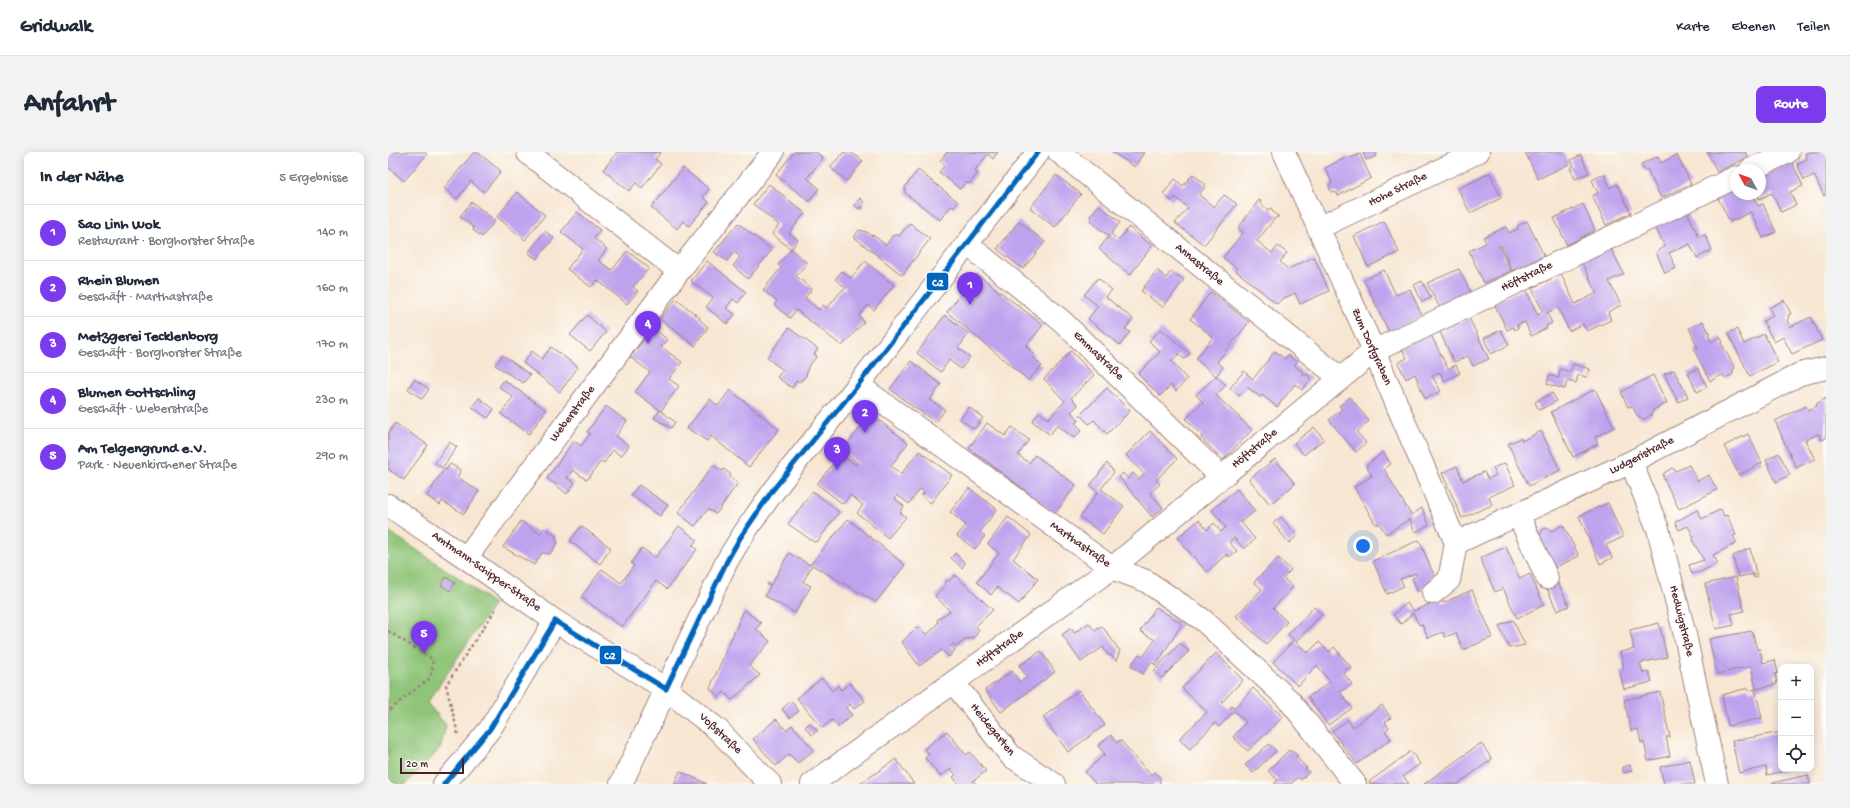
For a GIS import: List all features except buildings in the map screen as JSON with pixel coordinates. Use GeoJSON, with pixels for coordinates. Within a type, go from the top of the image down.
{"type":"FeatureCollection","features":[{"type":"Feature","properties":{"kind":"street","name":"Weberstraße"},"geometry":{"type":"LineString","coordinates":[[466,558],[680,270],[773,152]]}},
{"type":"Feature","properties":{"kind":"street"},"geometry":{"type":"LineString","coordinates":[[621,784],[727,561],[740,538],[772,491],[858,385],[1038,152]]}},
{"type":"Feature","properties":{"kind":"street","name":"Annastraße"},"geometry":{"type":"LineString","coordinates":[[1059,152],[1340,378]]}},
{"type":"Feature","properties":{"kind":"street","name":"Zum Dorfgraben"},"geometry":{"type":"LineString","coordinates":[[1284,152],[1374,351],[1456,543]]}},
{"type":"Feature","properties":{"kind":"street","name":"Hohe Straße"},"geometry":{"type":"LineString","coordinates":[[1318,228],[1478,152]]}},
{"type":"Feature","properties":{"kind":"street"},"geometry":{"type":"LineString","coordinates":[[1763,164],[1788,152]]}},
{"type":"Feature","properties":{"kind":"street"},"geometry":{"type":"LineString","coordinates":[[528,153],[680,270]]}},
{"type":"Feature","properties":{"kind":"street","name":"Höftstraße"},"geometry":{"type":"LineString","coordinates":[[812,784],[1112,568],[1374,351],[1730,180]]}},
{"type":"Feature","properties":{"kind":"street","name":"Emmastraße"},"geometry":{"type":"LineString","coordinates":[[966,244],[1063,322],[1221,477]]}},
{"type":"Feature","properties":{"kind":"street","name":"Ludgeristraße"},"geometry":{"type":"LineString","coordinates":[[1456,543],[1631,462],[1800,374],[1826,368]]}},
{"type":"Feature","properties":{"kind":"street","name":"Marthastraße"},"geometry":{"type":"LineString","coordinates":[[858,385],[1112,568],[1146,580],[1203,620],[1290,700],[1355,784]]}},
{"type":"Feature","properties":{"kind":"street","name":"Hedwigstraße"},"geometry":{"type":"LineString","coordinates":[[1631,462],[1660,537],[1685,635],[1717,784]]}},
{"type":"Feature","properties":{"kind":"street","name":"Amtmann-Schipper-Straße"},"geometry":{"type":"LineString","coordinates":[[388,505],[555,621],[666,689]]}},
{"type":"Feature","properties":{"kind":"street"},"geometry":{"type":"LineString","coordinates":[[1518,514],[1547,578]]}},
{"type":"Feature","properties":{"kind":"street"},"geometry":{"type":"LineString","coordinates":[[1433,593],[1449,580],[1456,543]]}},
{"type":"Feature","properties":{"kind":"street"},"geometry":{"type":"LineString","coordinates":[[444,784],[471,754],[490,729],[555,621]]}},
{"type":"Feature","properties":{"kind":"street","name":"Heidegarten"},"geometry":{"type":"LineString","coordinates":[[954,683],[1011,756],[1054,784]]}},
{"type":"Feature","properties":{"kind":"street","name":"Voßstraße"},"geometry":{"type":"LineString","coordinates":[[666,689],[718,730],[770,784]]}},
{"type":"Feature","properties":{"kind":"path"},"geometry":{"type":"LineString","coordinates":[[471,754],[456,731],[446,685],[509,588]]}},
{"type":"Feature","properties":{"kind":"path"},"geometry":{"type":"LineString","coordinates":[[388,631],[432,659],[433,666],[430,678],[388,711]]}},
{"type":"Feature","properties":{"kind":"green space"},"geometry":{"type":"Polygon","coordinates":[[[388,531],[462,580],[494,604],[427,703],[446,725],[440,749],[406,784],[388,784],[388,531]]]}},
{"type":"Feature","properties":{"kind":"transit line","name":"C2"},"geometry":{"type":"LineString","coordinates":[[666,689],[727,561],[740,538],[772,491],[858,385],[1038,152]]}},
{"type":"Feature","properties":{"kind":"transit line","name":"C2"},"geometry":{"type":"LineString","coordinates":[[555,621],[666,689]]}},
{"type":"Feature","properties":{"kind":"transit line","name":"C2"},"geometry":{"type":"LineString","coordinates":[[444,784],[490,729],[555,621]]}},
{"type":"Feature","properties":{"kind":"place","name":"Sao Linh Wok"},"geometry":{"type":"Point","coordinates":[970,305]}},
{"type":"Feature","properties":{"kind":"place","name":"Blumen Gottschling"},"geometry":{"type":"Point","coordinates":[648,344]}},
{"type":"Feature","properties":{"kind":"place","name":"Rhein Blumen"},"geometry":{"type":"Point","coordinates":[865,433]}},
{"type":"Feature","properties":{"kind":"place","name":"Metzgerei Tecklenborg"},"geometry":{"type":"Point","coordinates":[837,470]}},
{"type":"Feature","properties":{"kind":"place","name":"Am Telgengrund e.V."},"geometry":{"type":"Point","coordinates":[424,654]}}]}
